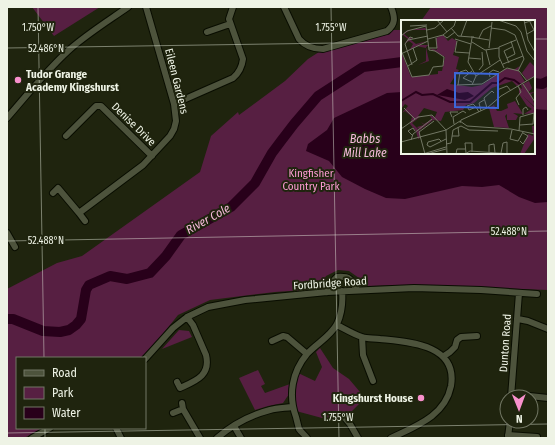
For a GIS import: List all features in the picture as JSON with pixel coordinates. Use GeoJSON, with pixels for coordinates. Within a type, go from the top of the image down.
{"type":"FeatureCollection","features":[{"type":"Feature","properties":{"kind":"street"},"geometry":{"type":"LineString","coordinates":[[7,118],[68,50],[128,7]]}},
{"type":"Feature","properties":{"kind":"street","name":"Eileen Gardens"},"geometry":{"type":"LineString","coordinates":[[79,213],[143,166],[170,136],[174,129],[176,121],[174,104],[146,7]]}},
{"type":"Feature","properties":{"kind":"street"},"geometry":{"type":"LineString","coordinates":[[174,104],[233,78],[238,73],[243,59],[229,19],[233,7]]}},
{"type":"Feature","properties":{"kind":"street"},"geometry":{"type":"LineString","coordinates":[[284,7],[302,43],[319,49],[387,31],[392,26],[394,20],[394,14],[391,7]]}},
{"type":"Feature","properties":{"kind":"street"},"geometry":{"type":"LineString","coordinates":[[207,32],[230,24]]}},
{"type":"Feature","properties":{"kind":"street"},"geometry":{"type":"LineString","coordinates":[[392,26],[399,28]]}},
{"type":"Feature","properties":{"kind":"street","name":"Denise Drive"},"geometry":{"type":"LineString","coordinates":[[66,136],[96,106],[101,106],[152,156]]}},
{"type":"Feature","properties":{"kind":"street"},"geometry":{"type":"LineString","coordinates":[[53,193],[58,188],[85,220]]}},
{"type":"Feature","properties":{"kind":"street"},"geometry":{"type":"LineString","coordinates":[[7,233],[8,240],[15,247]]}},
{"type":"Feature","properties":{"kind":"street"},"geometry":{"type":"LineString","coordinates":[[327,292],[332,282],[337,277],[346,276],[352,281],[357,290]]}},
{"type":"Feature","properties":{"kind":"street","name":"Fordbridge Road"},"geometry":{"type":"LineString","coordinates":[[146,358],[172,328],[186,317],[208,307],[245,300],[327,292],[414,288],[481,290],[537,294]]}},
{"type":"Feature","properties":{"kind":"street"},"geometry":{"type":"LineString","coordinates":[[307,438],[300,429],[292,407],[291,394],[293,382],[296,372],[307,354],[331,333],[340,318],[342,309],[342,291]]}},
{"type":"Feature","properties":{"kind":"street","name":"Dunton Road"},"geometry":{"type":"LineString","coordinates":[[512,389],[519,293]]}},
{"type":"Feature","properties":{"kind":"street"},"geometry":{"type":"LineString","coordinates":[[177,382],[180,388],[199,380],[206,369],[207,364],[206,355],[193,325],[186,317]]}},
{"type":"Feature","properties":{"kind":"street"},"geometry":{"type":"LineString","coordinates":[[518,319],[548,328]]}},
{"type":"Feature","properties":{"kind":"street"},"geometry":{"type":"LineString","coordinates":[[336,325],[362,337],[416,344],[430,348],[444,356],[450,369],[452,381],[446,402],[436,414],[421,424],[392,438]]}},
{"type":"Feature","properties":{"kind":"street"},"geometry":{"type":"LineString","coordinates":[[272,341],[283,336],[287,337],[307,354]]}},
{"type":"Feature","properties":{"kind":"street"},"geometry":{"type":"LineString","coordinates":[[444,356],[455,347],[457,340],[461,337],[477,336]]}},
{"type":"Feature","properties":{"kind":"street"},"geometry":{"type":"LineString","coordinates":[[362,337],[363,355],[374,381]]}},
{"type":"Feature","properties":{"kind":"street"},"geometry":{"type":"LineString","coordinates":[[173,413],[183,406],[200,438]]}},
{"type":"Feature","properties":{"kind":"street"},"geometry":{"type":"LineString","coordinates":[[217,438],[246,419],[270,410],[292,407]]}},
{"type":"Feature","properties":{"kind":"street"},"geometry":{"type":"LineString","coordinates":[[345,418],[358,438]]}},
{"type":"Feature","properties":{"kind":"street"},"geometry":{"type":"LineString","coordinates":[[234,426],[241,438]]}},
{"type":"Feature","properties":{"kind":"street"},"geometry":{"type":"LineString","coordinates":[[32,438],[48,429]]}},
{"type":"Feature","properties":{"kind":"street"},"geometry":{"type":"LineString","coordinates":[[116,429],[121,438]]}},
{"type":"Feature","properties":{"kind":"street"},"geometry":{"type":"LineString","coordinates":[[508,436],[536,437]]}},
{"type":"Feature","properties":{"kind":"green space"},"geometry":{"type":"Polygon","coordinates":[[[32,7],[100,7],[54,36],[32,7]]]}},
{"type":"Feature","properties":{"kind":"green space","name":"Kingfisher Country Park"},"geometry":{"type":"Polygon","coordinates":[[[431,7],[548,7],[548,290],[405,285],[365,286],[359,278],[349,271],[338,270],[326,276],[319,289],[275,292],[210,300],[178,315],[154,345],[141,357],[16,357],[16,429],[42,429],[24,438],[7,438],[7,289],[57,263],[82,256],[200,172],[211,136],[238,112],[239,115],[285,81],[308,59],[319,52],[385,34],[393,30],[401,30],[401,154],[535,154],[535,20],[422,20],[431,7]]]}},
{"type":"Feature","properties":{"kind":"green space"},"geometry":{"type":"Polygon","coordinates":[[[179,330],[189,331],[192,337],[162,349],[179,330]]]}},
{"type":"Feature","properties":{"kind":"green space"},"geometry":{"type":"Polygon","coordinates":[[[320,348],[333,368],[349,379],[360,392],[360,403],[345,418],[322,418],[296,411],[291,393],[296,372],[315,381],[322,367],[316,352],[320,348]]]}},
{"type":"Feature","properties":{"kind":"green space"},"geometry":{"type":"Polygon","coordinates":[[[258,370],[265,384],[261,386],[265,393],[290,384],[289,394],[283,403],[255,410],[239,378],[258,370]]]}},
{"type":"Feature","properties":{"kind":"water","name":"Babbs Mill Lake"},"geometry":{"type":"Polygon","coordinates":[[[401,92],[401,154],[535,154],[535,109],[548,110],[548,202],[535,203],[519,197],[499,185],[482,187],[462,186],[405,199],[386,198],[342,177],[329,161],[306,151],[308,144],[327,130],[334,118],[387,93],[401,92]]]}},
{"type":"Feature","properties":{"kind":"waterway","name":"River Cole"},"geometry":{"type":"LineString","coordinates":[[7,319],[13,319],[43,331],[60,332],[69,330],[81,319],[86,290],[89,285],[110,276],[127,279],[150,273],[166,256],[181,235],[231,207],[255,183],[272,153],[318,96],[363,67],[401,62]]}},
{"type":"Feature","properties":{"kind":"waterway","name":"River Cole"},"geometry":{"type":"LineString","coordinates":[[535,83],[542,84],[548,81]]}},
{"type":"Feature","properties":{"kind":"place","name":"Tudor Grange Academy Kingshurst"},"geometry":{"type":"Point","coordinates":[18,80]}},
{"type":"Feature","properties":{"kind":"place","name":"Kingshurst House"},"geometry":{"type":"Point","coordinates":[421,398]}}]}
